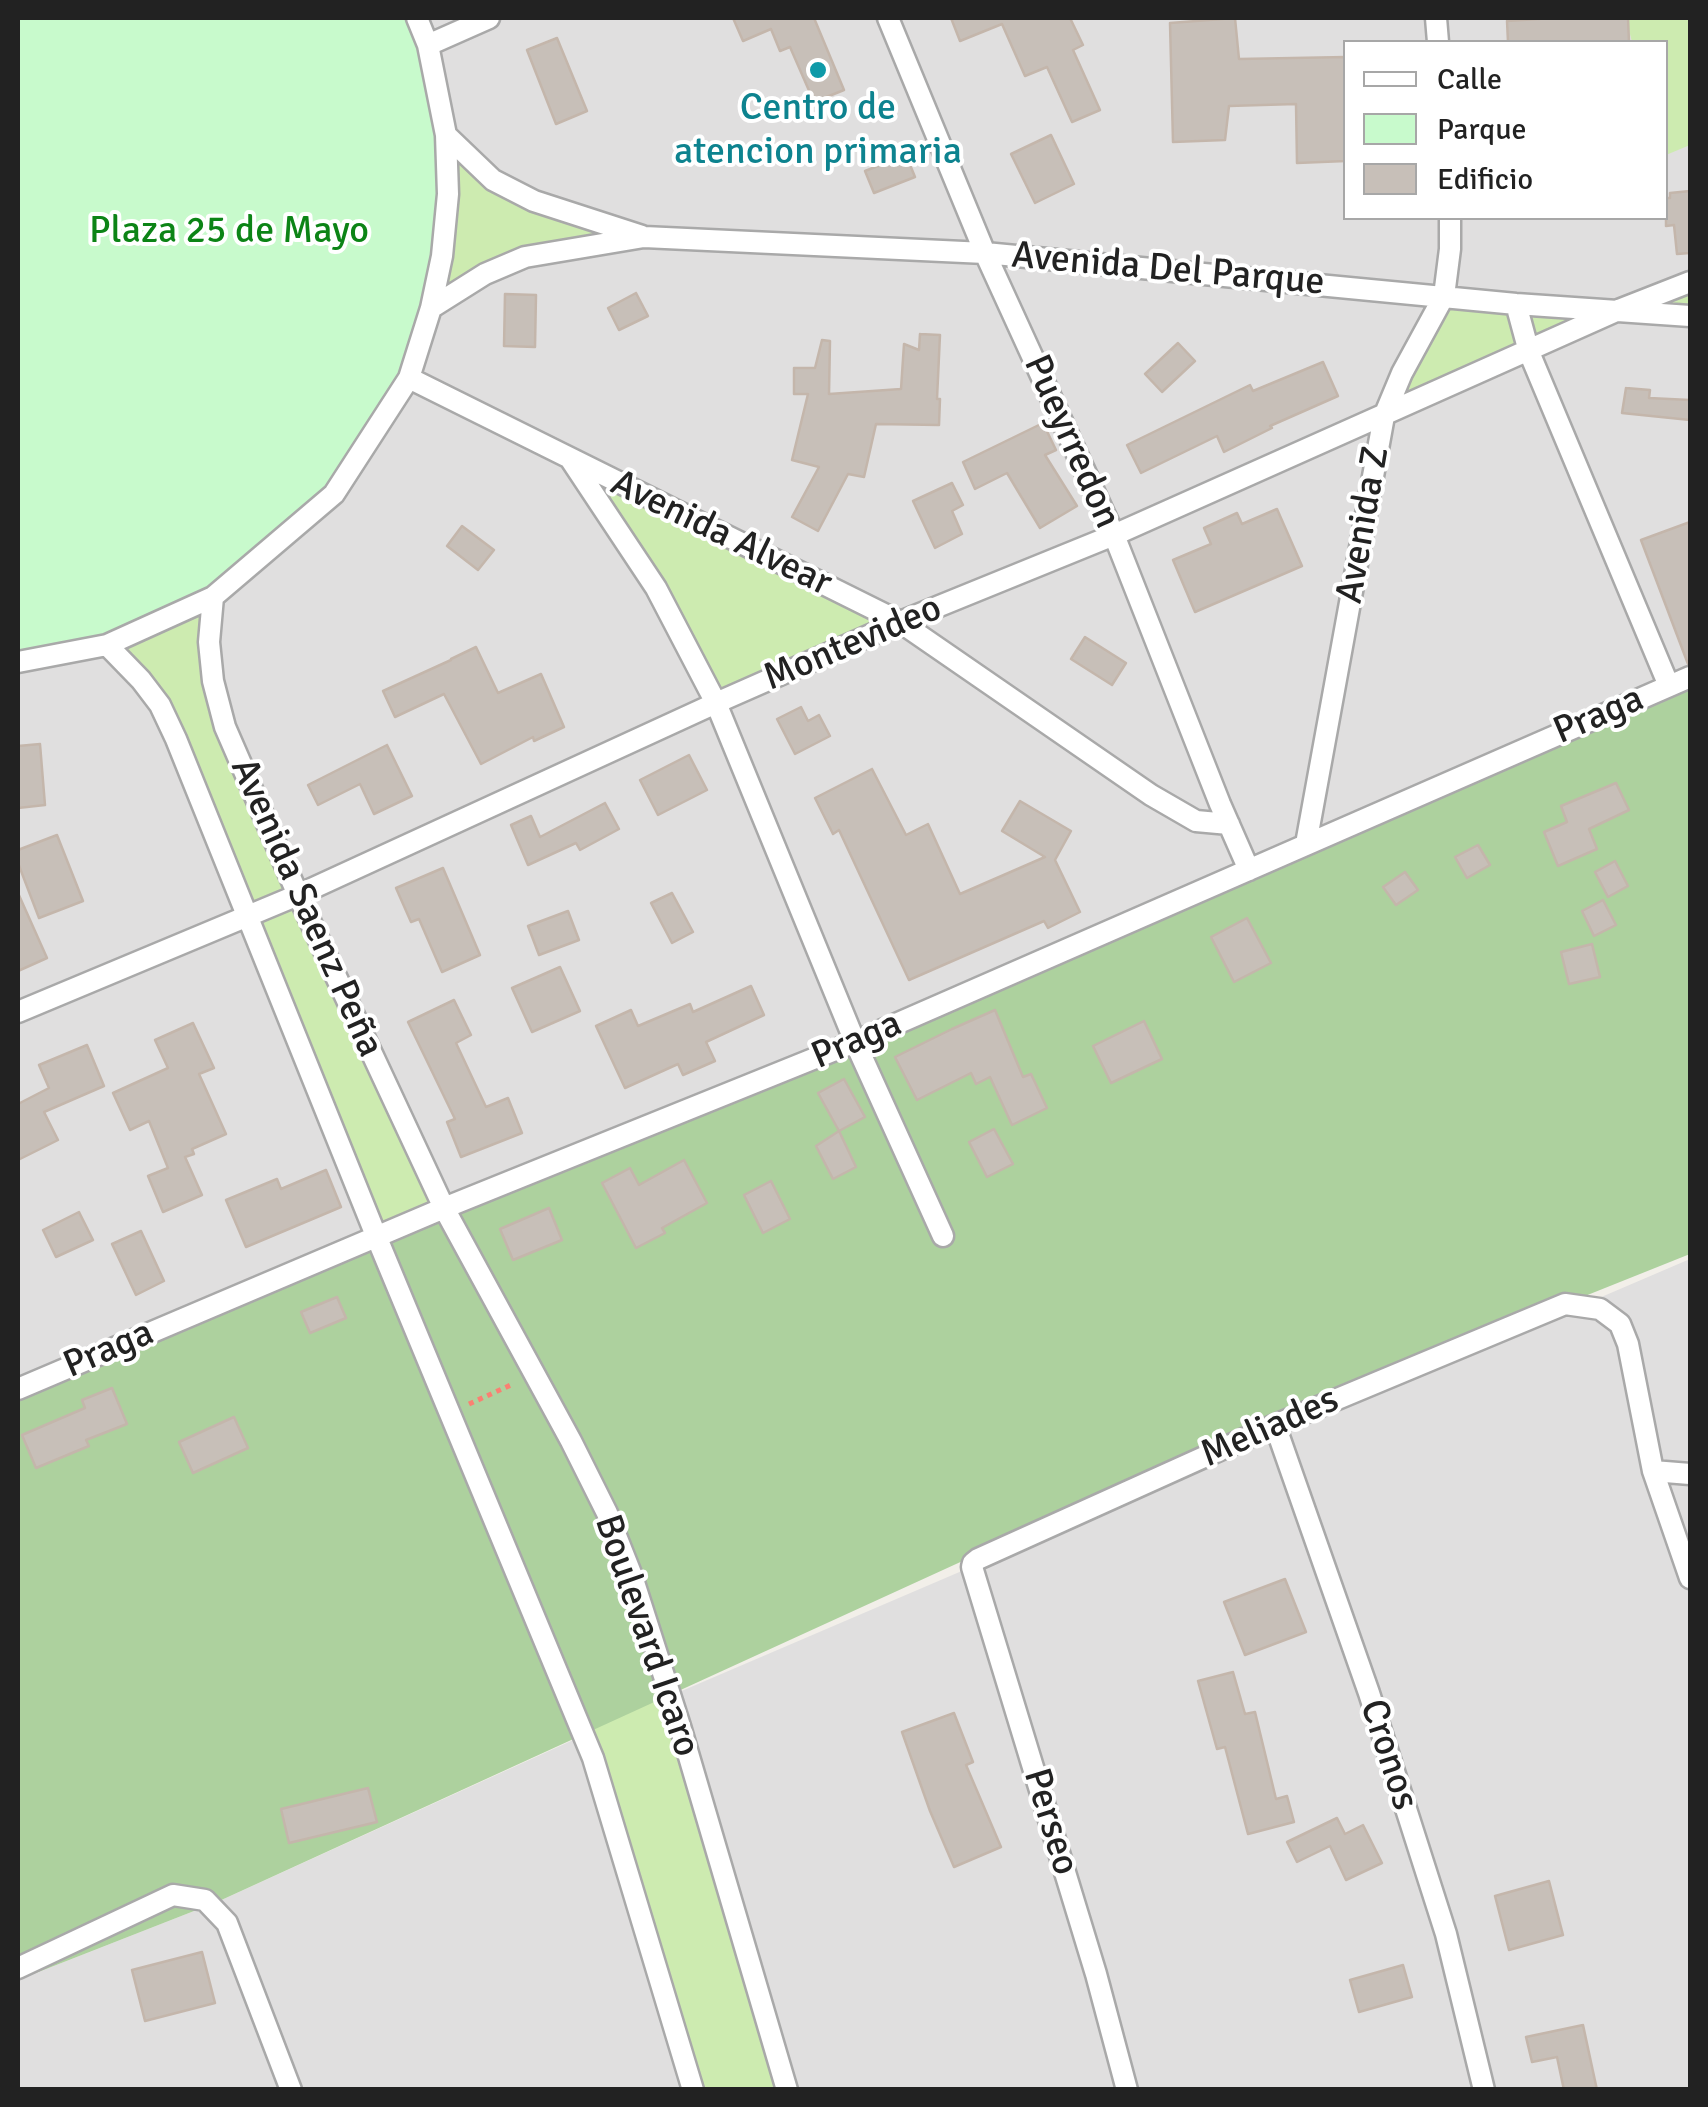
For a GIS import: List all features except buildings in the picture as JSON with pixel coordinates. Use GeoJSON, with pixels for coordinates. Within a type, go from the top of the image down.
{"type":"FeatureCollection","features":[{"type":"Feature","properties":{"kind":"street"},"geometry":{"type":"LineString","coordinates":[[18,662],[107,645],[213,597],[334,494],[409,378],[431,308],[442,256],[448,194],[446,134],[428,45],[417,18]]}},
{"type":"Feature","properties":{"kind":"street"},"geometry":{"type":"LineString","coordinates":[[428,45],[490,18]]}},
{"type":"Feature","properties":{"kind":"street","name":"Pueyrredon"},"geometry":{"type":"LineString","coordinates":[[888,18],[985,253],[1114,535],[1249,870]]}},
{"type":"Feature","properties":{"kind":"street","name":"Avenida Del Parque"},"geometry":{"type":"LineString","coordinates":[[446,134],[493,180],[506,187],[534,201],[644,237]]}},
{"type":"Feature","properties":{"kind":"street","name":"Avenida Z"},"geometry":{"type":"LineString","coordinates":[[1306,844],[1384,416],[1402,373],[1444,296],[1450,220]]}},
{"type":"Feature","properties":{"kind":"street","name":"Avenida Del Parque"},"geometry":{"type":"LineString","coordinates":[[431,308],[484,274],[525,258],[644,237],[985,253],[1516,304],[1690,316]]}},
{"type":"Feature","properties":{"kind":"street","name":"Montevideo"},"geometry":{"type":"LineString","coordinates":[[18,1012],[298,895],[716,703],[900,622],[1114,535],[1616,311],[1690,282]]}},
{"type":"Feature","properties":{"kind":"street"},"geometry":{"type":"LineString","coordinates":[[1516,304],[1529,352],[1670,686]]}},
{"type":"Feature","properties":{"kind":"street","name":"Avenida Alvear"},"geometry":{"type":"LineString","coordinates":[[409,378],[900,622],[1151,794],[1196,821],[1230,824]]}},
{"type":"Feature","properties":{"kind":"street"},"geometry":{"type":"LineString","coordinates":[[571,460],[656,588],[716,703],[856,1042],[944,1236]]}},
{"type":"Feature","properties":{"kind":"street","name":"Avenida Saenz Peña"},"geometry":{"type":"LineString","coordinates":[[213,597],[209,642],[212,682],[225,727],[298,895],[444,1208]]}},
{"type":"Feature","properties":{"kind":"street","name":"Avenida Saenz Peña"},"geometry":{"type":"LineString","coordinates":[[107,645],[160,705],[176,739],[377,1238]]}},
{"type":"Feature","properties":{"kind":"street","name":"Praga"},"geometry":{"type":"LineString","coordinates":[[18,1389],[444,1208],[856,1042],[1690,677]]}},
{"type":"Feature","properties":{"kind":"street","name":"Boulevard Icaro"},"geometry":{"type":"LineString","coordinates":[[444,1208],[607,1513],[632,1576],[787,2090]]}},
{"type":"Feature","properties":{"kind":"street"},"geometry":{"type":"LineString","coordinates":[[377,1238],[593,1758],[693,2090]]}},
{"type":"Feature","properties":{"kind":"street","name":"Meliades"},"geometry":{"type":"LineString","coordinates":[[978,1558],[1275,1425],[1565,1304],[1600,1309],[1620,1324],[1628,1344],[1653,1470]]}},
{"type":"Feature","properties":{"kind":"street","name":"Cronos"},"geometry":{"type":"LineString","coordinates":[[1275,1425],[1369,1693],[1446,1934],[1484,2090]]}},
{"type":"Feature","properties":{"kind":"street"},"geometry":{"type":"LineString","coordinates":[[1690,1474],[1653,1470],[1690,1578]]}},
{"type":"Feature","properties":{"kind":"street","name":"Perseo"},"geometry":{"type":"LineString","coordinates":[[978,1558],[972,1567],[1096,1974],[1127,2090]]}},
{"type":"Feature","properties":{"kind":"street"},"geometry":{"type":"LineString","coordinates":[[18,1968],[173,1895],[205,1900],[227,1924],[291,2090]]}},
{"type":"Feature","properties":{"kind":"path"},"geometry":{"type":"LineString","coordinates":[[450,1412],[534,1374]]}},
{"type":"Feature","properties":{"kind":"shaded area"},"geometry":{"type":"Polygon","coordinates":[[[417,18],[1690,18],[1690,680],[18,1389],[18,662],[417,18]]]}},
{"type":"Feature","properties":{"kind":"shaded area"},"geometry":{"type":"Polygon","coordinates":[[[1690,1259],[1690,2089],[18,2090],[18,1980],[217,1902],[670,1696],[1690,1259]]]}},
{"type":"Feature","properties":{"kind":"green space","name":"Plaza 25 de Mayo"},"geometry":{"type":"Polygon","coordinates":[[[18,18],[415,18],[446,135],[442,256],[409,378],[334,494],[213,597],[107,645],[18,662],[18,18]]]}},
{"type":"Feature","properties":{"kind":"green space"},"geometry":{"type":"Polygon","coordinates":[[[1626,18],[1690,18],[1690,145],[1668,154],[1668,40],[1632,40],[1626,18]]]}},
{"type":"Feature","properties":{"kind":"green space"},"geometry":{"type":"Polygon","coordinates":[[[446,135],[493,180],[644,237],[525,257],[431,307],[446,135]]]}},
{"type":"Feature","properties":{"kind":"green space"},"geometry":{"type":"Polygon","coordinates":[[[1690,282],[1690,316],[1616,311],[1690,282]]]}},
{"type":"Feature","properties":{"kind":"green space"},"geometry":{"type":"Polygon","coordinates":[[[1444,296],[1616,311],[1384,416],[1444,296]]]}},
{"type":"Feature","properties":{"kind":"green space"},"geometry":{"type":"Polygon","coordinates":[[[571,459],[900,622],[716,703],[571,459]]]}},
{"type":"Feature","properties":{"kind":"green space"},"geometry":{"type":"Polygon","coordinates":[[[213,597],[213,681],[390,1092],[607,1513],[787,2089],[693,2089],[593,1758],[176,739],[107,645],[213,597]]]}},
{"type":"Feature","properties":{"kind":"green space"},"geometry":{"type":"Polygon","coordinates":[[[1690,677],[1690,1254],[967,1559],[217,1902],[18,1980],[18,1389],[1690,677]]]}},
{"type":"Feature","properties":{"kind":"place","name":"Centro de atencion primaria"},"geometry":{"type":"Point","coordinates":[818,70]}}]}
